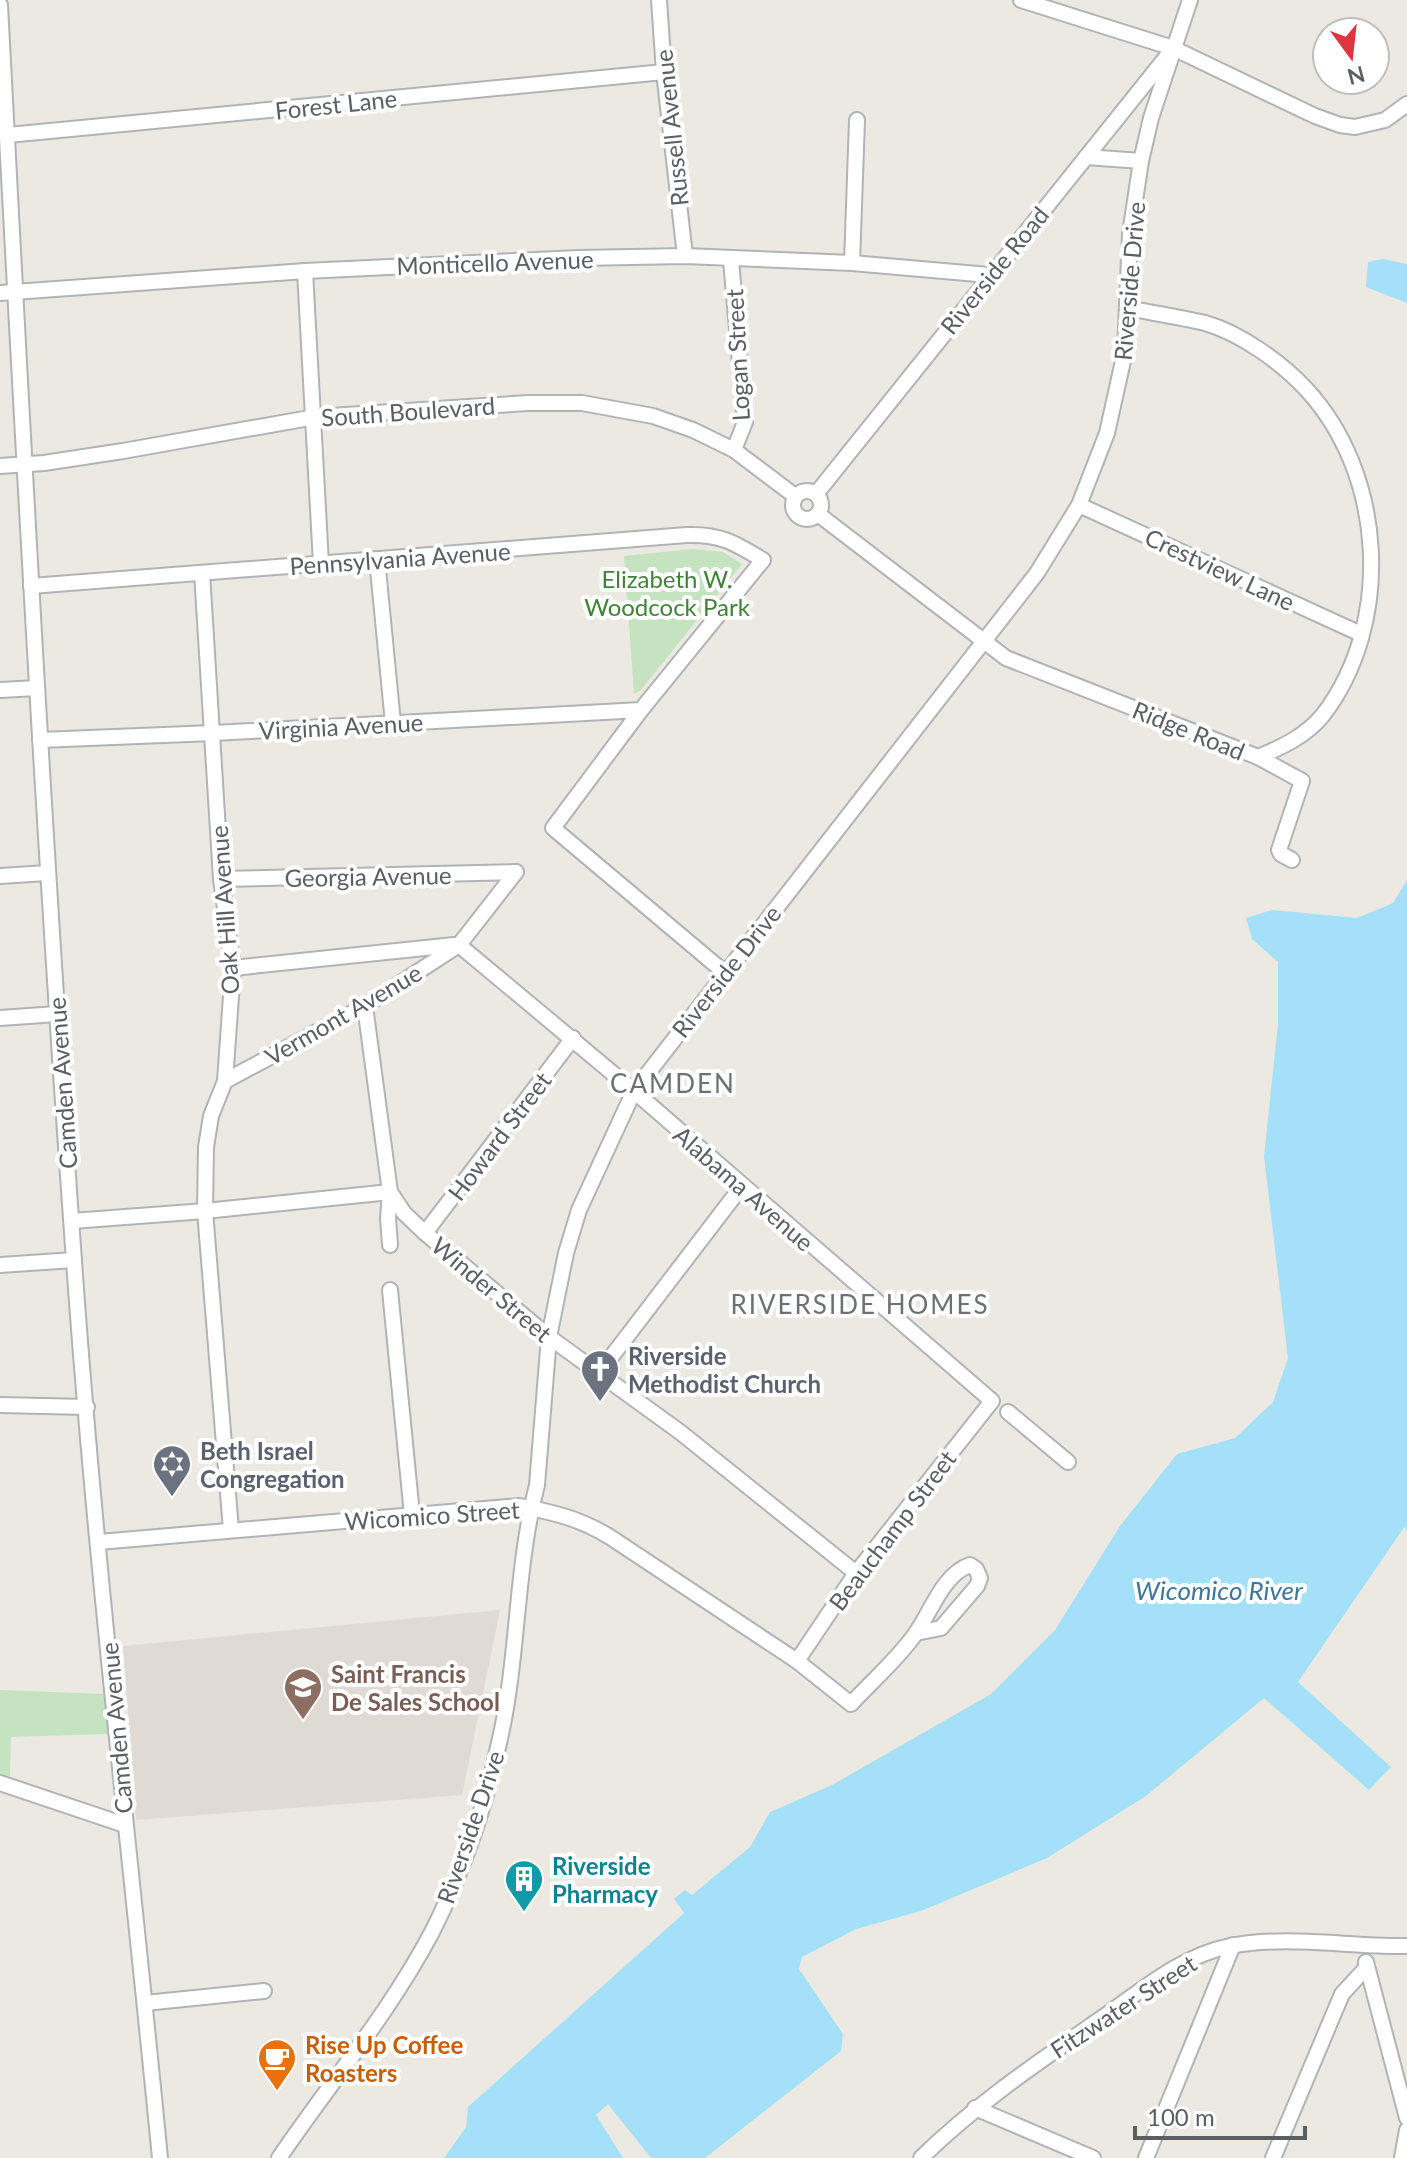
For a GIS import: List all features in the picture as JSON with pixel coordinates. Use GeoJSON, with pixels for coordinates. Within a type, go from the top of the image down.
{"type":"FeatureCollection","features":[{"type":"Feature","properties":{"kind":"street","name":"Russell Avenue"},"geometry":{"type":"LineString","coordinates":[[659,0],[685,256]]}},
{"type":"Feature","properties":{"kind":"street"},"geometry":{"type":"LineString","coordinates":[[1021,0],[1173,48],[1340,125],[1355,127],[1385,120],[1407,104]]}},
{"type":"Feature","properties":{"kind":"street","name":"Riverside Drive"},"geometry":{"type":"LineString","coordinates":[[279,2158],[384,2010],[431,1932],[462,1866],[480,1814],[500,1743],[512,1665],[515,1622],[537,1485],[549,1337],[566,1253],[579,1210],[634,1091],[1037,573],[1079,505],[1107,433],[1125,352],[1130,234],[1141,161],[1190,0]]}},
{"type":"Feature","properties":{"kind":"street","name":"Camden Avenue"},"geometry":{"type":"LineString","coordinates":[[0,5],[2,88],[8,135],[19,393],[47,873],[74,1260],[125,1825],[160,2158]]}},
{"type":"Feature","properties":{"kind":"street","name":"Riverside Road"},"geometry":{"type":"LineString","coordinates":[[816,494],[1173,48]]}},
{"type":"Feature","properties":{"kind":"street","name":"Forest Lane"},"geometry":{"type":"LineString","coordinates":[[8,135],[664,72]]}},
{"type":"Feature","properties":{"kind":"street"},"geometry":{"type":"LineString","coordinates":[[852,263],[857,120]]}},
{"type":"Feature","properties":{"kind":"street"},"geometry":{"type":"LineString","coordinates":[[1086,157],[1141,161]]}},
{"type":"Feature","properties":{"kind":"street","name":"Monticello Avenue"},"geometry":{"type":"LineString","coordinates":[[0,293],[305,271],[685,256],[852,263],[989,275]]}},
{"type":"Feature","properties":{"kind":"street","name":"Logan Street"},"geometry":{"type":"LineString","coordinates":[[731,260],[745,422],[734,450]]}},
{"type":"Feature","properties":{"kind":"street"},"geometry":{"type":"LineString","coordinates":[[305,271],[321,564]]}},
{"type":"Feature","properties":{"kind":"street","name":"Ridge Road"},"geometry":{"type":"LineString","coordinates":[[983,642],[1006,658],[1258,757],[1292,742],[1322,716],[1349,672],[1361,634],[1372,550],[1366,509],[1354,468],[1334,427],[1306,389],[1272,360],[1238,338],[1208,324],[1127,308]]}},
{"type":"Feature","properties":{"kind":"street","name":"South Boulevard"},"geometry":{"type":"LineString","coordinates":[[0,466],[123,451],[315,417],[528,403],[582,403],[653,416],[693,430],[734,450],[795,496]]}},
{"type":"Feature","properties":{"kind":"street"},"geometry":{"type":"LineString","coordinates":[[803,491],[816,494],[821,501],[818,514],[806,519],[798,517],[793,509],[795,496],[803,491]]}},
{"type":"Feature","properties":{"kind":"street","name":"Crestview Lane"},"geometry":{"type":"LineString","coordinates":[[1079,505],[1361,634]]}},
{"type":"Feature","properties":{"kind":"street"},"geometry":{"type":"LineString","coordinates":[[818,514],[983,642]]}},
{"type":"Feature","properties":{"kind":"street","name":"Pennsylvania Avenue"},"geometry":{"type":"LineString","coordinates":[[31,586],[704,535],[734,542],[763,560],[641,710]]}},
{"type":"Feature","properties":{"kind":"street"},"geometry":{"type":"LineString","coordinates":[[377,559],[393,723]]}},
{"type":"Feature","properties":{"kind":"street","name":"Oak Hill Avenue"},"geometry":{"type":"LineString","coordinates":[[202,573],[221,879],[233,968],[225,1081],[211,1116],[206,1147],[205,1211],[231,1530]]}},
{"type":"Feature","properties":{"kind":"street"},"geometry":{"type":"LineString","coordinates":[[0,690],[37,688]]}},
{"type":"Feature","properties":{"kind":"street"},"geometry":{"type":"LineString","coordinates":[[641,710],[553,828],[724,972]]}},
{"type":"Feature","properties":{"kind":"street","name":"Virginia Avenue"},"geometry":{"type":"LineString","coordinates":[[40,740],[641,710]]}},
{"type":"Feature","properties":{"kind":"street"},"geometry":{"type":"LineString","coordinates":[[1258,757],[1302,781],[1279,850],[1292,860]]}},
{"type":"Feature","properties":{"kind":"street","name":"Georgia Avenue"},"geometry":{"type":"LineString","coordinates":[[221,879],[516,872],[459,945]]}},
{"type":"Feature","properties":{"kind":"street"},"geometry":{"type":"LineString","coordinates":[[0,876],[47,873]]}},
{"type":"Feature","properties":{"kind":"street"},"geometry":{"type":"LineString","coordinates":[[233,968],[459,945]]}},
{"type":"Feature","properties":{"kind":"street","name":"Vermont Avenue"},"geometry":{"type":"LineString","coordinates":[[225,1081],[365,1006],[459,945]]}},
{"type":"Feature","properties":{"kind":"street","name":"Alabama Avenue"},"geometry":{"type":"LineString","coordinates":[[459,945],[573,1038],[992,1401]]}},
{"type":"Feature","properties":{"kind":"street"},"geometry":{"type":"LineString","coordinates":[[365,1006],[390,1192],[390,1245]]}},
{"type":"Feature","properties":{"kind":"street"},"geometry":{"type":"LineString","coordinates":[[0,1018],[57,1014]]}},
{"type":"Feature","properties":{"kind":"street","name":"Howard Street"},"geometry":{"type":"LineString","coordinates":[[425,1233],[573,1038]]}},
{"type":"Feature","properties":{"kind":"street"},"geometry":{"type":"LineString","coordinates":[[599,1373],[742,1186]]}},
{"type":"Feature","properties":{"kind":"street"},"geometry":{"type":"LineString","coordinates":[[72,1221],[390,1192]]}},
{"type":"Feature","properties":{"kind":"street","name":"Winder Street"},"geometry":{"type":"LineString","coordinates":[[390,1192],[404,1213],[425,1233],[549,1337],[680,1432],[856,1573]]}},
{"type":"Feature","properties":{"kind":"street"},"geometry":{"type":"LineString","coordinates":[[0,1265],[74,1260]]}},
{"type":"Feature","properties":{"kind":"street"},"geometry":{"type":"LineString","coordinates":[[390,1290],[412,1515]]}},
{"type":"Feature","properties":{"kind":"street","name":"Beauchamp Street"},"geometry":{"type":"LineString","coordinates":[[797,1661],[856,1573],[992,1401]]}},
{"type":"Feature","properties":{"kind":"street"},"geometry":{"type":"LineString","coordinates":[[0,1405],[87,1407]]}},
{"type":"Feature","properties":{"kind":"street"},"geometry":{"type":"LineString","coordinates":[[1008,1412],[1068,1462]]}},
{"type":"Feature","properties":{"kind":"street","name":"Wicomico Street"},"geometry":{"type":"LineString","coordinates":[[99,1542],[519,1506],[567,1515],[587,1523],[797,1661],[851,1704],[916,1633]]}},
{"type":"Feature","properties":{"kind":"street"},"geometry":{"type":"LineString","coordinates":[[970,1565],[976,1569],[980,1578],[977,1586],[941,1628],[916,1633],[938,1597],[961,1568],[970,1565]]}},
{"type":"Feature","properties":{"kind":"street"},"geometry":{"type":"LineString","coordinates":[[0,1783],[125,1825]]}},
{"type":"Feature","properties":{"kind":"street","name":"Fitzwater Street"},"geometry":{"type":"LineString","coordinates":[[921,2158],[975,2108],[1164,1975],[1207,1952],[1233,1945],[1277,1943],[1407,1946]]}},
{"type":"Feature","properties":{"kind":"street"},"geometry":{"type":"LineString","coordinates":[[1146,2158],[1233,1945]]}},
{"type":"Feature","properties":{"kind":"street"},"geometry":{"type":"LineString","coordinates":[[1368,1946],[1366,1968],[1407,2118]]}},
{"type":"Feature","properties":{"kind":"street"},"geometry":{"type":"LineString","coordinates":[[1273,2158],[1342,1994],[1366,1968]]}},
{"type":"Feature","properties":{"kind":"street"},"geometry":{"type":"LineString","coordinates":[[145,2003],[264,1991]]}},
{"type":"Feature","properties":{"kind":"street"},"geometry":{"type":"LineString","coordinates":[[975,2108],[1093,2158]]}},
{"type":"Feature","properties":{"kind":"street"},"geometry":{"type":"LineString","coordinates":[[1402,2158],[1407,2130]]}},
{"type":"Feature","properties":{"kind":"shaded area","name":"Saint Francis De Sales School"},"geometry":{"type":"Polygon","coordinates":[[[500,1610],[462,1795],[136,1820],[123,1646],[500,1610]]]}},
{"type":"Feature","properties":{"kind":"green space","name":"Elizabeth W. Woodcock Park"},"geometry":{"type":"Polygon","coordinates":[[[692,549],[723,552],[742,564],[641,690],[634,694],[624,556],[692,549]]]}},
{"type":"Feature","properties":{"kind":"green space"},"geometry":{"type":"Polygon","coordinates":[[[0,1690],[105,1694],[108,1734],[11,1737],[10,1777],[0,1774],[0,1690]]]}},
{"type":"Feature","properties":{"kind":"water"},"geometry":{"type":"Polygon","coordinates":[[[1383,259],[1407,264],[1407,303],[1366,287],[1368,262],[1383,259]]]}},
{"type":"Feature","properties":{"kind":"water","name":"Wicomico River"},"geometry":{"type":"Polygon","coordinates":[[[1407,880],[1407,1532],[1405,1526],[1298,1682],[1391,1767],[1369,1790],[1264,1698],[1146,1796],[1047,1858],[921,1911],[856,1929],[802,1957],[799,1969],[843,2034],[841,2051],[705,2158],[651,2158],[608,2104],[596,2115],[623,2158],[444,2158],[466,2127],[468,2107],[684,1913],[674,1899],[685,1890],[692,1895],[750,1847],[770,1812],[832,1785],[991,1694],[1055,1630],[1120,1526],[1177,1454],[1235,1438],[1273,1402],[1288,1358],[1264,1157],[1278,1023],[1278,962],[1252,939],[1246,918],[1272,910],[1357,918],[1393,903],[1407,880]]]}},
{"type":"Feature","properties":{"kind":"place","name":"Riverside Methodist Church"},"geometry":{"type":"Point","coordinates":[600,1403]}},
{"type":"Feature","properties":{"kind":"place","name":"Beth Israel Congregation"},"geometry":{"type":"Point","coordinates":[172,1498]}},
{"type":"Feature","properties":{"kind":"place","name":"Saint Francis De Sales School"},"geometry":{"type":"Point","coordinates":[303,1721]}},
{"type":"Feature","properties":{"kind":"place","name":"Riverside Pharmacy"},"geometry":{"type":"Point","coordinates":[524,1913]}},
{"type":"Feature","properties":{"kind":"place","name":"Rise Up Coffee Roasters"},"geometry":{"type":"Point","coordinates":[277,2092]}},
{"type":"Feature","properties":{"kind":"district","name":"CAMDEN"},"geometry":{"type":"Point","coordinates":[673,1083]}},
{"type":"Feature","properties":{"kind":"district","name":"RIVERSIDE HOMES"},"geometry":{"type":"Point","coordinates":[860,1304]}}]}
